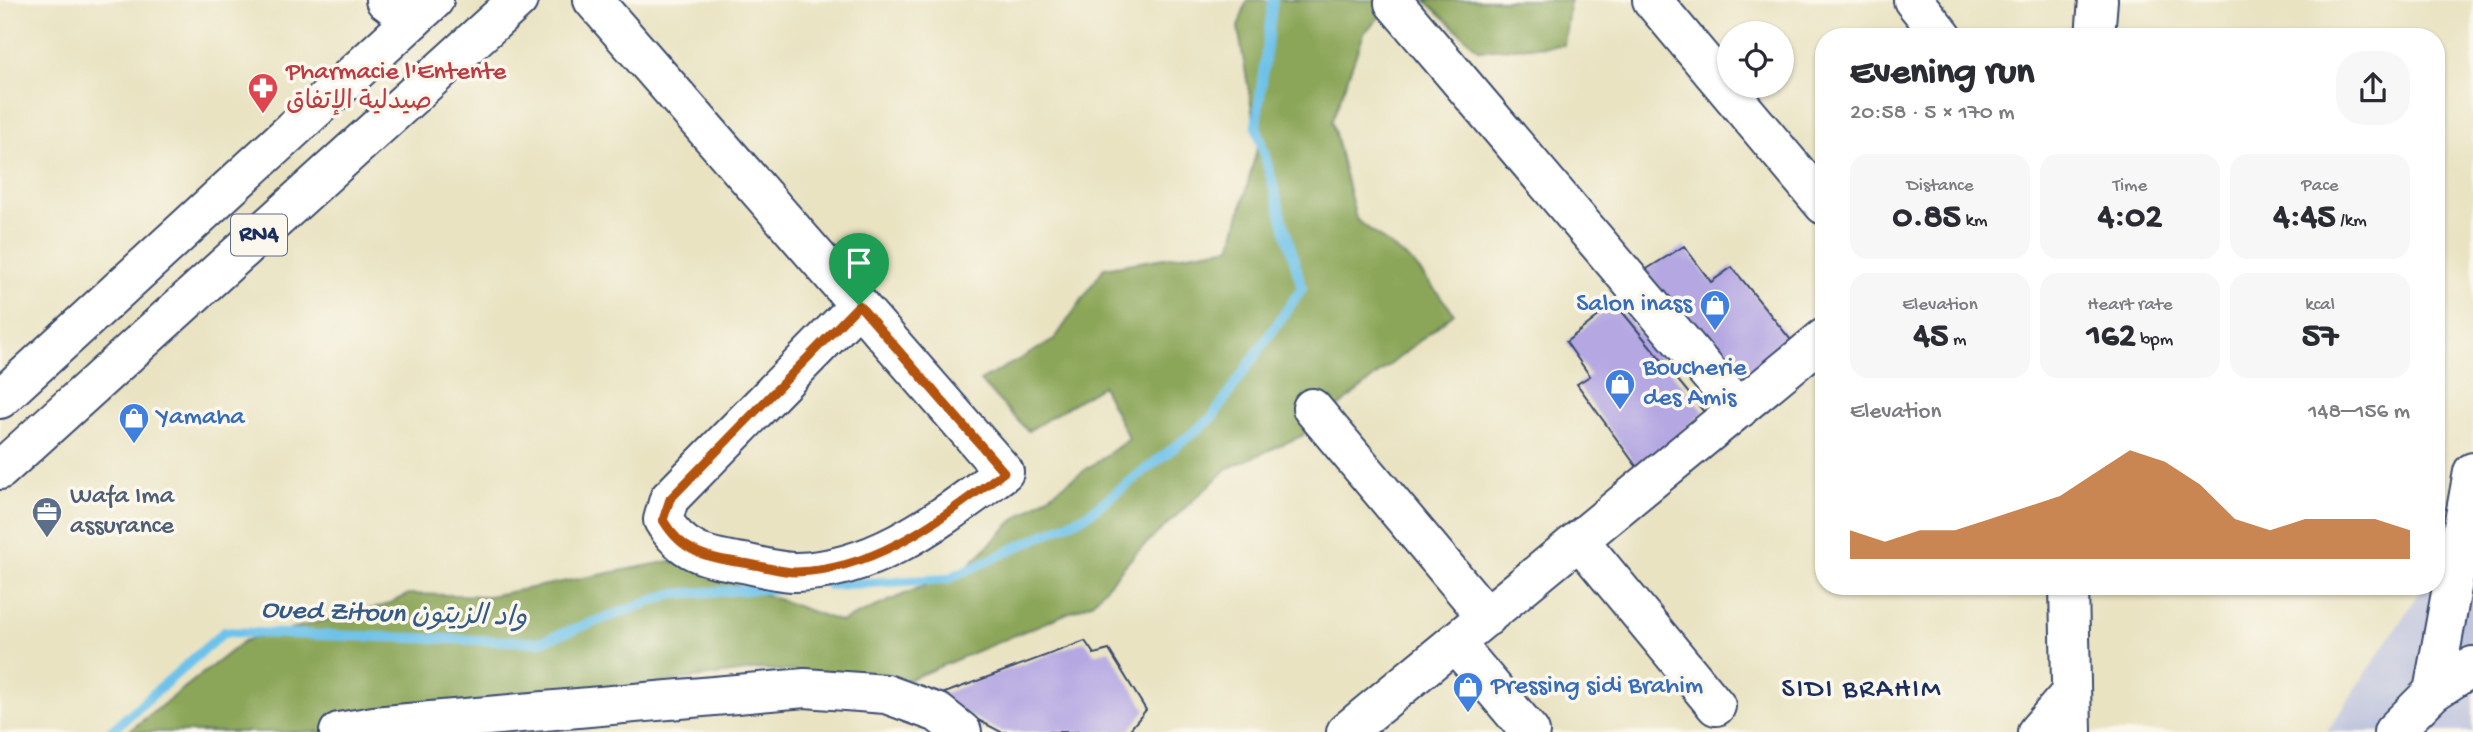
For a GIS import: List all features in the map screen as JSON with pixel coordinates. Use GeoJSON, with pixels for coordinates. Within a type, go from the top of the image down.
{"type":"FeatureCollection","features":[{"type":"Feature","properties":{"kind":"street","name":"RN4"},"geometry":{"type":"LineString","coordinates":[[0,470],[518,0]]}},
{"type":"Feature","properties":{"kind":"street"},"geometry":{"type":"LineString","coordinates":[[593,0],[859,305],[1004,472],[932,524],[888,550],[841,566],[794,572],[705,557],[674,538],[663,520],[670,499],[859,305]]}},
{"type":"Feature","properties":{"kind":"street"},"geometry":{"type":"LineString","coordinates":[[1652,0],[1815,194]]}},
{"type":"Feature","properties":{"kind":"street"},"geometry":{"type":"LineString","coordinates":[[1913,0],[1936,28]]}},
{"type":"Feature","properties":{"kind":"street"},"geometry":{"type":"LineString","coordinates":[[2096,28],[2098,0]]}},
{"type":"Feature","properties":{"kind":"street"},"geometry":{"type":"LineString","coordinates":[[1394,3],[1739,409]]}},
{"type":"Feature","properties":{"kind":"street","name":"RN4"},"geometry":{"type":"LineString","coordinates":[[0,399],[410,7]]}},
{"type":"Feature","properties":{"kind":"street"},"geometry":{"type":"LineString","coordinates":[[1346,732],[1815,346]]}},
{"type":"Feature","properties":{"kind":"street"},"geometry":{"type":"LineString","coordinates":[[1312,408],[1487,617]]}},
{"type":"Feature","properties":{"kind":"street"},"geometry":{"type":"LineString","coordinates":[[2433,692],[2473,472]]}},
{"type":"Feature","properties":{"kind":"street"},"geometry":{"type":"LineString","coordinates":[[1579,540],[1716,706]]}},
{"type":"Feature","properties":{"kind":"street"},"geometry":{"type":"LineString","coordinates":[[2037,732],[2071,714],[2069,595]]}},
{"type":"Feature","properties":{"kind":"street"},"geometry":{"type":"LineString","coordinates":[[1455,643],[1530,732]]}},
{"type":"Feature","properties":{"kind":"street"},"geometry":{"type":"LineString","coordinates":[[2393,732],[2433,692],[2473,666]]}},
{"type":"Feature","properties":{"kind":"street"},"geometry":{"type":"LineString","coordinates":[[340,732],[374,726],[805,688],[886,694],[939,713],[962,732]]}},
{"type":"Feature","properties":{"kind":"shaded area"},"geometry":{"type":"Polygon","coordinates":[[[2473,512],[2473,732],[2327,732],[2418,595],[2445,595],[2445,554],[2473,512]]]}},
{"type":"Feature","properties":{"kind":"green space"},"geometry":{"type":"Polygon","coordinates":[[[1247,0],[1396,0],[1364,33],[1332,121],[1356,219],[1414,264],[1454,313],[1302,436],[1228,468],[1135,554],[1092,603],[908,680],[760,669],[576,694],[401,732],[128,732],[244,641],[383,606],[409,594],[489,596],[671,561],[841,622],[967,567],[1013,521],[1129,439],[1102,386],[1028,431],[980,381],[1054,340],[1104,268],[1231,247],[1258,145],[1238,27],[1247,0]]]}},
{"type":"Feature","properties":{"kind":"green space"},"geometry":{"type":"Polygon","coordinates":[[[1425,0],[1570,0],[1564,45],[1479,50],[1425,0]]]}},
{"type":"Feature","properties":{"kind":"building"},"geometry":{"type":"Polygon","coordinates":[[[1684,246],[1711,282],[1732,267],[1799,350],[1742,399],[1642,272],[1684,246]]]}},
{"type":"Feature","properties":{"kind":"building"},"geometry":{"type":"Polygon","coordinates":[[[1615,303],[1704,412],[1639,470],[1577,384],[1590,376],[1566,342],[1615,303]]]}},
{"type":"Feature","properties":{"kind":"building"},"geometry":{"type":"Polygon","coordinates":[[[1085,641],[1094,654],[1109,650],[1146,710],[1128,732],[1001,732],[934,697],[1085,641]]]}},
{"type":"Feature","properties":{"kind":"waterway","name":"Oued Zitoun واد الزيتون"},"geometry":{"type":"LineString","coordinates":[[829,585],[948,579],[1087,515],[1211,419],[1302,288],[1256,125],[1273,0]]}},
{"type":"Feature","properties":{"kind":"waterway","name":"Oued Zitoun واد الزيتون"},"geometry":{"type":"LineString","coordinates":[[110,732],[224,632],[539,642],[671,594],[785,588]]}},
{"type":"Feature","properties":{"kind":"place","name":"Pharmacie l'Entente صيدلية الإتفاق"},"geometry":{"type":"Point","coordinates":[263,115]}},
{"type":"Feature","properties":{"kind":"place","name":"Salon inass"},"geometry":{"type":"Point","coordinates":[1715,332]}},
{"type":"Feature","properties":{"kind":"place","name":"Boucherie des Amis"},"geometry":{"type":"Point","coordinates":[1620,411]}},
{"type":"Feature","properties":{"kind":"place","name":"Yamaha"},"geometry":{"type":"Point","coordinates":[134,445]}},
{"type":"Feature","properties":{"kind":"place","name":"Wafa Ima assurance"},"geometry":{"type":"Point","coordinates":[47,539]}},
{"type":"Feature","properties":{"kind":"place","name":"Pressing sidi Brahim"},"geometry":{"type":"Point","coordinates":[1468,714]}},
{"type":"Feature","properties":{"kind":"district","name":"SIDI BRAHIM"},"geometry":{"type":"Point","coordinates":[1862,690]}},
{"type":"Feature","properties":{"kind":"route"},"geometry":{"type":"LineString","coordinates":[[859,305],[1004,472],[932,524],[888,550],[841,566],[794,572],[705,557],[674,538],[663,520],[670,499],[859,305]]}}]}
